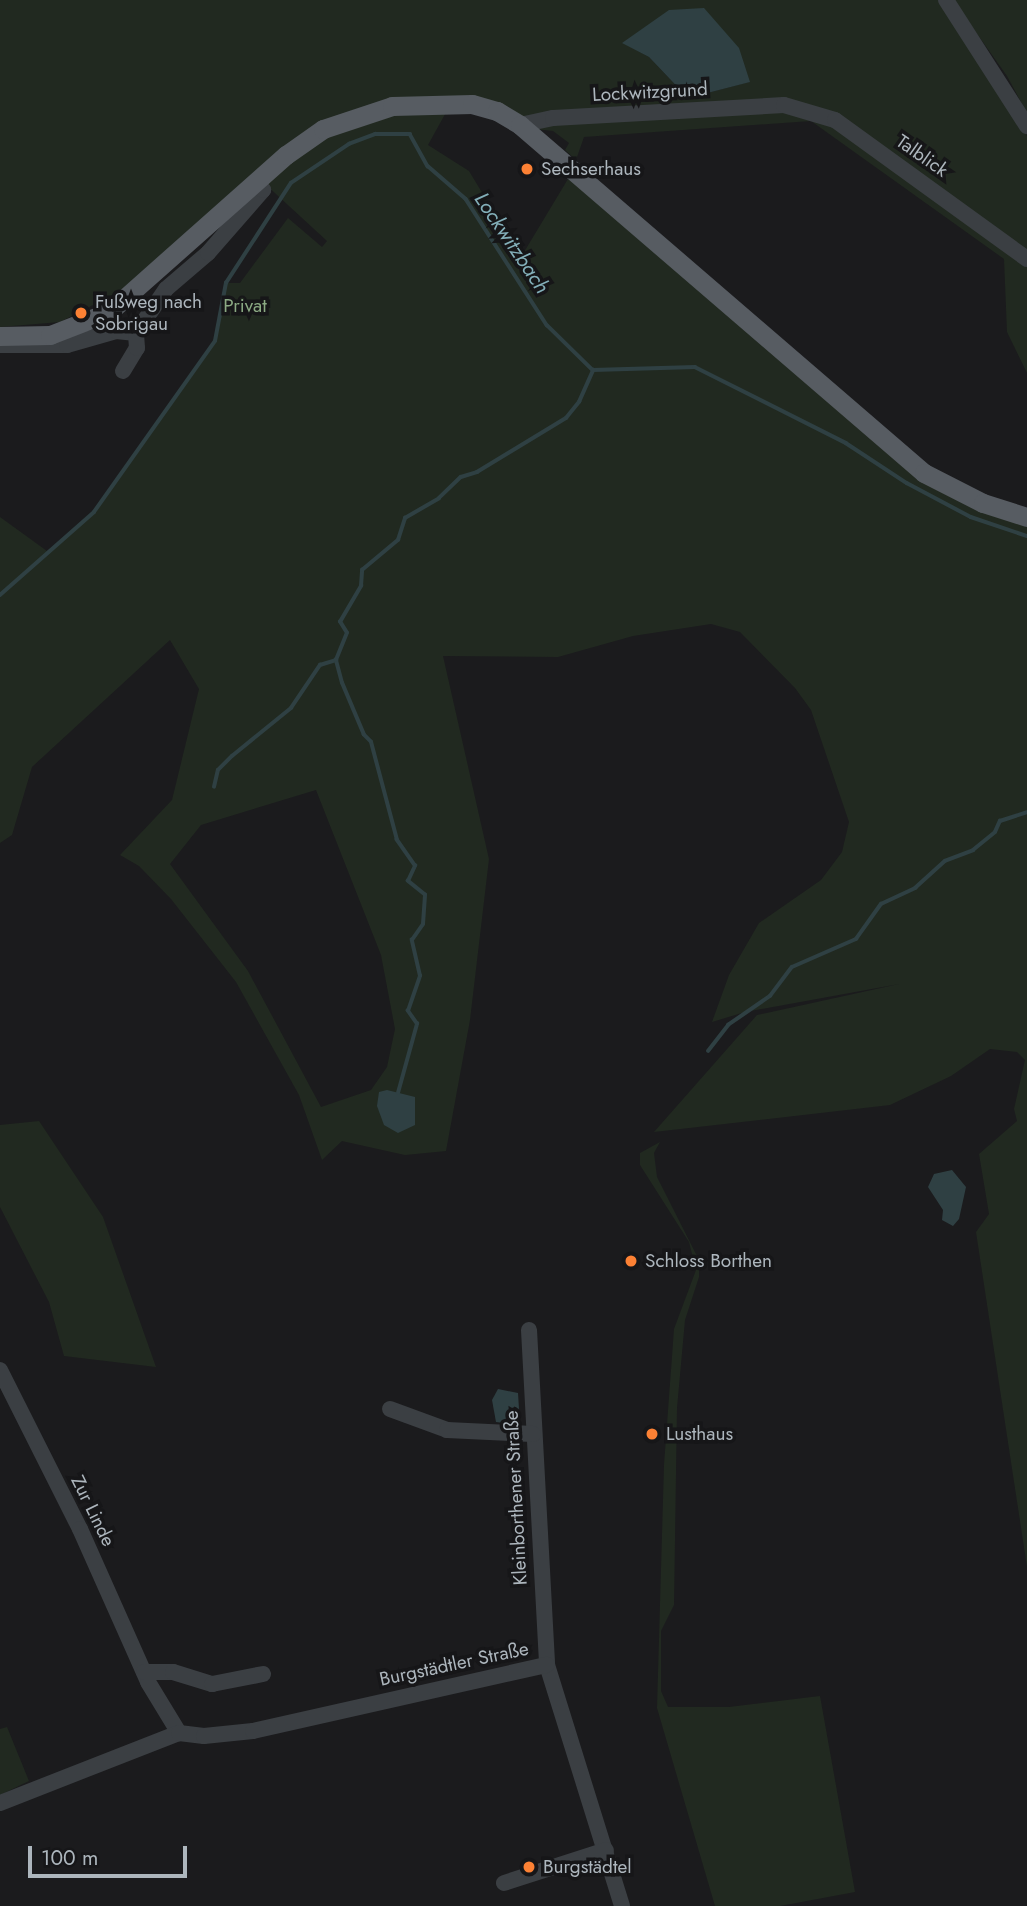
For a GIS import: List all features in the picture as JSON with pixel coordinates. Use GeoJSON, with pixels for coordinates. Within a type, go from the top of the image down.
{"type":"FeatureCollection","features":[{"type":"Feature","properties":{"kind":"main road"},"geometry":{"type":"LineString","coordinates":[[0,335],[50,335],[109,312],[256,182],[323,129],[392,106],[472,104],[497,111],[520,125],[925,473],[983,503],[1027,517]]}},
{"type":"Feature","properties":{"kind":"street"},"geometry":{"type":"LineString","coordinates":[[946,0],[1027,126]]}},
{"type":"Feature","properties":{"kind":"street","name":"Lockwitzgrund"},"geometry":{"type":"LineString","coordinates":[[520,125],[553,118],[784,106]]}},
{"type":"Feature","properties":{"kind":"street","name":"Talblick"},"geometry":{"type":"LineString","coordinates":[[784,106],[835,121],[1027,258]]}},
{"type":"Feature","properties":{"kind":"street"},"geometry":{"type":"LineString","coordinates":[[123,371],[137,348],[136,333],[166,289],[208,253],[263,190],[256,182]]}},
{"type":"Feature","properties":{"kind":"street"},"geometry":{"type":"LineString","coordinates":[[0,345],[67,345],[116,331],[136,333]]}},
{"type":"Feature","properties":{"kind":"street","name":"Kleinborthener Straße"},"geometry":{"type":"LineString","coordinates":[[529,1329],[547,1665]]}},
{"type":"Feature","properties":{"kind":"street","name":"Zur Linde"},"geometry":{"type":"LineString","coordinates":[[0,1370],[80,1529],[166,1717],[179,1733]]}},
{"type":"Feature","properties":{"kind":"street"},"geometry":{"type":"LineString","coordinates":[[390,1409],[447,1430],[533,1434]]}},
{"type":"Feature","properties":{"kind":"street","name":"Burgstädtler Straße"},"geometry":{"type":"LineString","coordinates":[[179,1733],[205,1736],[253,1731],[547,1665],[622,1906]]}},
{"type":"Feature","properties":{"kind":"street"},"geometry":{"type":"LineString","coordinates":[[144,1672],[173,1672],[212,1685],[263,1674]]}},
{"type":"Feature","properties":{"kind":"street"},"geometry":{"type":"LineString","coordinates":[[0,1803],[179,1733]]}},
{"type":"Feature","properties":{"kind":"street"},"geometry":{"type":"LineString","coordinates":[[504,1883],[606,1850]]}},
{"type":"Feature","properties":{"kind":"green space"},"geometry":{"type":"Polygon","coordinates":[[[0,0],[938,0],[1001,90],[1027,136],[1027,373],[1007,332],[1004,259],[811,121],[584,137],[576,160],[565,150],[569,143],[553,131],[535,129],[499,105],[357,109],[122,290],[60,322],[0,327],[0,0]],[[622,42],[649,57],[688,98],[749,82],[622,42]]]}},
{"type":"Feature","properties":{"kind":"green space"},"geometry":{"type":"Polygon","coordinates":[[[953,0],[1027,0],[1027,113],[1007,76],[953,0]]]}},
{"type":"Feature","properties":{"kind":"green space","name":"Privat"},"geometry":{"type":"Polygon","coordinates":[[[449,107],[428,145],[469,171],[521,257],[571,174],[876,438],[1027,525],[1027,1567],[976,1232],[989,1214],[979,1154],[1017,1121],[1014,1109],[1025,1060],[1017,1052],[990,1049],[951,1076],[890,1105],[654,1132],[757,1015],[899,984],[745,1012],[712,1022],[729,975],[759,923],[821,880],[842,852],[849,822],[811,710],[795,688],[740,632],[711,624],[633,636],[558,657],[443,656],[489,859],[470,1020],[446,1151],[405,1155],[342,1141],[322,1160],[299,1095],[236,982],[171,899],[139,866],[120,855],[172,800],[199,689],[170,640],[32,767],[12,835],[0,843],[0,517],[47,551],[94,512],[215,341],[226,283],[240,283],[288,218],[322,247],[327,241],[264,183],[329,132],[367,118],[449,107]],[[316,790],[201,825],[170,864],[248,971],[321,1107],[371,1090],[387,1067],[395,1029],[381,955],[316,790]]]}},
{"type":"Feature","properties":{"kind":"green space"},"geometry":{"type":"Polygon","coordinates":[[[39,1121],[103,1217],[156,1367],[64,1356],[49,1302],[0,1207],[0,1125],[39,1121]]]}},
{"type":"Feature","properties":{"kind":"green space"},"geometry":{"type":"Polygon","coordinates":[[[660,1142],[654,1153],[657,1177],[699,1260],[699,1277],[685,1320],[677,1408],[674,1605],[661,1631],[661,1691],[668,1707],[729,1707],[820,1696],[855,1892],[780,1906],[715,1906],[657,1708],[664,1465],[674,1329],[696,1270],[689,1242],[640,1165],[640,1153],[660,1142]]]}},
{"type":"Feature","properties":{"kind":"green space"},"geometry":{"type":"Polygon","coordinates":[[[7,1727],[29,1781],[0,1795],[0,1729],[7,1727]]]}},
{"type":"Feature","properties":{"kind":"shaded area"},"geometry":{"type":"Polygon","coordinates":[[[704,8],[739,48],[750,82],[688,98],[649,57],[622,43],[669,10],[704,8]]]}},
{"type":"Feature","properties":{"kind":"shaded area"},"geometry":{"type":"Polygon","coordinates":[[[387,1090],[415,1097],[415,1125],[398,1133],[384,1125],[377,1106],[379,1092],[387,1090]]]}},
{"type":"Feature","properties":{"kind":"shaded area"},"geometry":{"type":"Polygon","coordinates":[[[952,1170],[966,1187],[959,1219],[953,1226],[942,1220],[943,1210],[928,1187],[934,1174],[952,1170]]]}},
{"type":"Feature","properties":{"kind":"shaded area"},"geometry":{"type":"Polygon","coordinates":[[[498,1389],[518,1393],[520,1425],[496,1422],[492,1400],[498,1389]]]}},
{"type":"Feature","properties":{"kind":"waterway","name":"Lockwitzbach"},"geometry":{"type":"LineString","coordinates":[[0,595],[94,512],[215,341],[226,283],[291,183],[349,144],[375,134],[410,134],[428,166],[466,199],[547,325],[593,370],[695,367],[846,443],[907,483],[971,517],[1027,536]]}},
{"type":"Feature","properties":{"kind":"waterway"},"geometry":{"type":"LineString","coordinates":[[398,1093],[417,1024],[408,1011],[420,976],[412,940],[423,924],[425,895],[408,881],[415,866],[397,840],[371,742],[364,735],[342,683],[336,660],[347,633],[340,622],[361,586],[362,570],[398,540],[405,518],[439,498],[461,477],[477,472],[566,418],[579,402],[593,370]]}},
{"type":"Feature","properties":{"kind":"waterway"},"geometry":{"type":"LineString","coordinates":[[214,787],[218,770],[291,708],[320,665],[336,660]]}},
{"type":"Feature","properties":{"kind":"waterway"},"geometry":{"type":"LineString","coordinates":[[708,1051],[728,1025],[770,996],[792,967],[856,939],[881,904],[915,888],[945,861],[973,850],[995,832],[1000,821],[1027,812]]}},
{"type":"Feature","properties":{"kind":"place","name":"Sechserhaus"},"geometry":{"type":"Point","coordinates":[527,169]}},
{"type":"Feature","properties":{"kind":"place","name":"Fußweg nach Sobrigau"},"geometry":{"type":"Point","coordinates":[81,313]}},
{"type":"Feature","properties":{"kind":"place","name":"Schloss Borthen"},"geometry":{"type":"Point","coordinates":[631,1261]}},
{"type":"Feature","properties":{"kind":"place","name":"Lusthaus"},"geometry":{"type":"Point","coordinates":[652,1434]}},
{"type":"Feature","properties":{"kind":"place","name":"Burgstädtel"},"geometry":{"type":"Point","coordinates":[529,1867]}}]}
